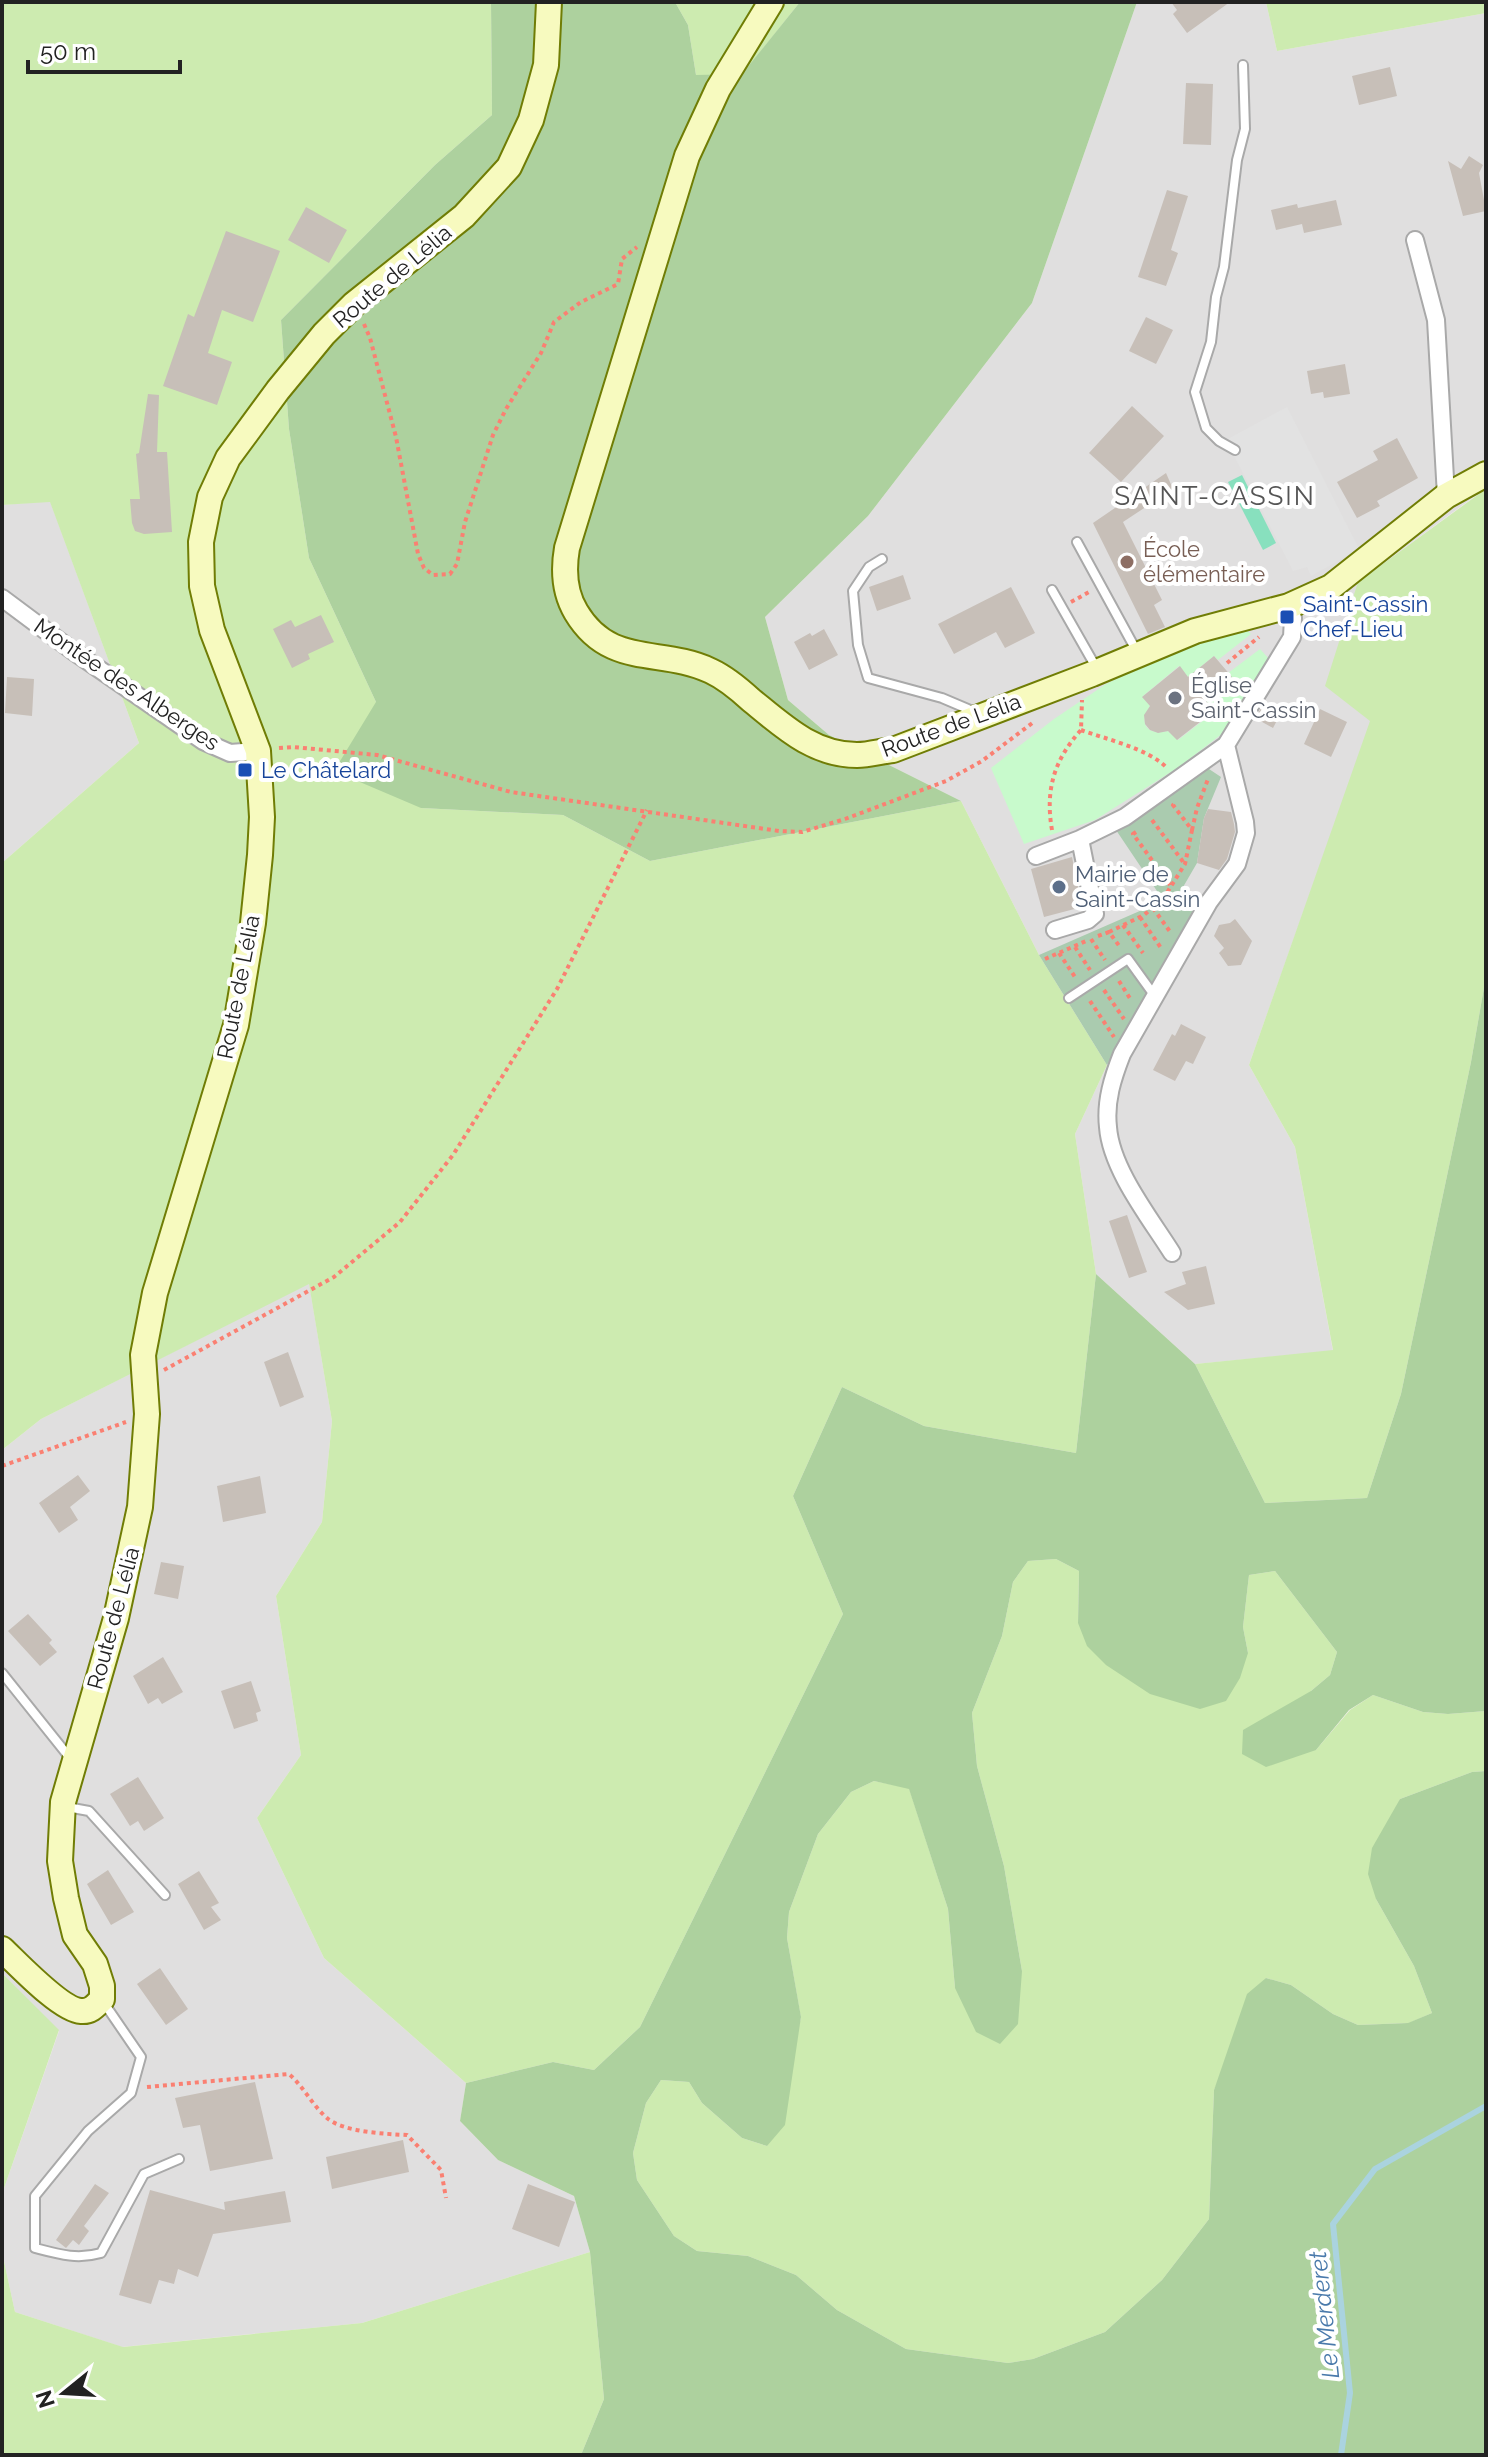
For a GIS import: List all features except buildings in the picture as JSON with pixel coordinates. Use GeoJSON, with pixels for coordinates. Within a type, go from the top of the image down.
{"type":"FeatureCollection","features":[{"type":"Feature","properties":{"kind":"street","name":"Route de Lélia"},"geometry":{"type":"LineString","coordinates":[[102,1999],[102,1986],[95,1964],[75,1935],[66,1898],[60,1861],[63,1807],[73,1762],[116,1618],[140,1507],[147,1414],[143,1355],[155,1293],[236,1025],[253,923],[260,855],[262,817],[258,751],[212,630],[202,586],[201,542],[210,497],[228,458],[324,334],[354,304],[464,216],[509,167],[531,120],[546,65],[549,2]]}},
{"type":"Feature","properties":{"kind":"street","name":"Route de Lélia"},"geometry":{"type":"LineString","coordinates":[[771,2],[718,89],[687,156],[567,548],[564,567],[567,591],[585,627],[599,640],[622,651],[687,662],[711,671],[729,681],[796,737],[817,748],[838,754],[859,755],[893,750],[1091,676],[1195,631],[1289,606],[1331,587],[1446,496],[1486,474]]}},
{"type":"Feature","properties":{"kind":"street"},"geometry":{"type":"LineString","coordinates":[[1415,240],[1436,320],[1446,496]]}},
{"type":"Feature","properties":{"kind":"street","name":"Montée des Alberges"},"geometry":{"type":"LineString","coordinates":[[2,598],[203,741],[230,753],[258,751]]}},
{"type":"Feature","properties":{"kind":"street"},"geometry":{"type":"LineString","coordinates":[[1036,856],[1125,817],[1226,745],[1292,637],[1293,618],[1289,606]]}},
{"type":"Feature","properties":{"kind":"street"},"geometry":{"type":"LineString","coordinates":[[1172,1253],[1128,1183],[1116,1157],[1108,1129],[1108,1100],[1122,1054],[1209,902],[1237,864],[1243,846],[1245,822],[1226,745]]}},
{"type":"Feature","properties":{"kind":"street"},"geometry":{"type":"LineString","coordinates":[[1055,930],[1088,920],[1095,914],[1080,839]]}},
{"type":"Feature","properties":{"kind":"street"},"geometry":{"type":"LineString","coordinates":[[2,1949],[68,2007],[82,2012],[92,2009],[102,1999]]}},
{"type":"Feature","properties":{"kind":"lane"},"geometry":{"type":"LineString","coordinates":[[1235,450],[1219,441],[1206,428],[1195,392],[1211,342],[1237,160],[1245,129],[1243,65]]}},
{"type":"Feature","properties":{"kind":"lane"},"geometry":{"type":"LineString","coordinates":[[1077,542],[1138,655]]}},
{"type":"Feature","properties":{"kind":"lane"},"geometry":{"type":"LineString","coordinates":[[882,559],[869,567],[853,591],[858,645],[868,678],[942,698],[983,715]]}},
{"type":"Feature","properties":{"kind":"lane"},"geometry":{"type":"LineString","coordinates":[[1052,590],[1091,676]]}},
{"type":"Feature","properties":{"kind":"lane"},"geometry":{"type":"LineString","coordinates":[[1069,998],[1128,959],[1154,995]]}},
{"type":"Feature","properties":{"kind":"lane"},"geometry":{"type":"LineString","coordinates":[[2,1673],[73,1762]]}},
{"type":"Feature","properties":{"kind":"lane"},"geometry":{"type":"LineString","coordinates":[[63,1807],[89,1811],[165,1895]]}},
{"type":"Feature","properties":{"kind":"lane"},"geometry":{"type":"LineString","coordinates":[[102,1999],[141,2057],[133,2089],[88,2131],[35,2196],[35,2248],[67,2256],[101,2253],[144,2174],[179,2159]]}},
{"type":"Feature","properties":{"kind":"path"},"geometry":{"type":"LineString","coordinates":[[354,304],[360,310],[382,382],[396,437],[418,554],[424,568],[433,575],[443,576],[450,574],[457,564],[465,522],[493,435],[541,353],[554,322],[581,302],[618,284],[622,259],[637,247]]}},
{"type":"Feature","properties":{"kind":"path"},"geometry":{"type":"LineString","coordinates":[[1062,607],[1100,586]]}},
{"type":"Feature","properties":{"kind":"path"},"geometry":{"type":"LineString","coordinates":[[1056,848],[1050,816],[1053,772],[1081,730],[1091,676]]}},
{"type":"Feature","properties":{"kind":"path"},"geometry":{"type":"LineString","coordinates":[[258,751],[293,747],[377,755],[511,792],[802,832],[946,781],[982,761],[1036,720]]}},
{"type":"Feature","properties":{"kind":"path"},"geometry":{"type":"LineString","coordinates":[[1081,730],[1134,749],[1162,763],[1178,780]]}},
{"type":"Feature","properties":{"kind":"path"},"geometry":{"type":"LineString","coordinates":[[1045,959],[1139,917],[1163,899],[1185,864],[1197,808],[1208,778],[1197,787]]}},
{"type":"Feature","properties":{"kind":"path"},"geometry":{"type":"LineString","coordinates":[[1170,885],[1133,834],[1185,796]]}},
{"type":"Feature","properties":{"kind":"path"},"geometry":{"type":"LineString","coordinates":[[1173,805],[1192,830]]}},
{"type":"Feature","properties":{"kind":"path"},"geometry":{"type":"LineString","coordinates":[[144,1381],[334,1277],[400,1222],[453,1155],[557,989],[647,810]]}},
{"type":"Feature","properties":{"kind":"path"},"geometry":{"type":"LineString","coordinates":[[1152,820],[1185,864]]}},
{"type":"Feature","properties":{"kind":"path"},"geometry":{"type":"LineString","coordinates":[[1153,908],[1171,933]]}},
{"type":"Feature","properties":{"kind":"path"},"geometry":{"type":"LineString","coordinates":[[1139,917],[1161,948]]}},
{"type":"Feature","properties":{"kind":"path"},"geometry":{"type":"LineString","coordinates":[[1123,925],[1150,961]]}},
{"type":"Feature","properties":{"kind":"path"},"geometry":{"type":"LineString","coordinates":[[1109,932],[1128,959]]}},
{"type":"Feature","properties":{"kind":"path"},"geometry":{"type":"LineString","coordinates":[[2,1466],[147,1414]]}},
{"type":"Feature","properties":{"kind":"path"},"geometry":{"type":"LineString","coordinates":[[133,2089],[289,2074],[328,2119],[367,2133],[407,2135],[441,2170],[446,2198]]}},
{"type":"Feature","properties":{"kind":"shaded area"},"geometry":{"type":"Polygon","coordinates":[[[1137,2],[1266,2],[1277,51],[1486,13],[1486,494],[1482,491],[1358,582],[1371,721],[1249,1065],[1295,1147],[1333,1351],[1195,1364],[1096,1274],[1075,1134],[1107,1065],[1039,955],[961,801],[829,735],[788,700],[765,617],[868,516],[1032,303],[1137,2]]]}},
{"type":"Feature","properties":{"kind":"shaded area"},"geometry":{"type":"Polygon","coordinates":[[[1287,407],[1359,549],[1311,576],[1307,567],[1293,571],[1226,440],[1287,407]]]}},
{"type":"Feature","properties":{"kind":"shaded area"},"geometry":{"type":"Polygon","coordinates":[[[50,501],[139,743],[2,863],[2,505],[50,501]]]}},
{"type":"Feature","properties":{"kind":"shaded area"},"geometry":{"type":"Polygon","coordinates":[[[309,1283],[332,1421],[322,1522],[276,1596],[301,1755],[257,1818],[324,1958],[466,2083],[460,2121],[498,2160],[574,2196],[590,2252],[362,2323],[122,2347],[15,2312],[2,2252],[2,2194],[59,2031],[2,1973],[2,1450],[41,1419],[309,1283]]]}},
{"type":"Feature","properties":{"kind":"green space"},"geometry":{"type":"Polygon","coordinates":[[[2,2],[491,2],[492,115],[435,165],[281,320],[289,429],[309,558],[421,808],[563,815],[650,861],[961,801],[1039,955],[1107,1065],[1075,1134],[1096,1274],[1076,1453],[924,1426],[842,1387],[793,1496],[843,1614],[640,2027],[594,2070],[553,2062],[466,2083],[324,1958],[257,1818],[301,1755],[276,1596],[322,1522],[332,1421],[309,1284],[41,1419],[2,1450],[2,863],[139,743],[50,502],[2,505],[2,2]]]}},
{"type":"Feature","properties":{"kind":"green space"},"geometry":{"type":"Polygon","coordinates":[[[491,2],[675,2],[688,25],[696,75],[742,74],[800,2],[1137,2],[1032,303],[868,516],[765,617],[788,700],[829,735],[961,801],[650,861],[563,815],[421,808],[334,771],[376,702],[309,558],[289,429],[281,320],[435,165],[492,115],[491,2]]]}},
{"type":"Feature","properties":{"kind":"green space"},"geometry":{"type":"Polygon","coordinates":[[[675,2],[800,2],[742,75],[696,75],[688,25],[675,2]]]}},
{"type":"Feature","properties":{"kind":"green space"},"geometry":{"type":"Polygon","coordinates":[[[1266,2],[1486,2],[1486,13],[1277,51],[1266,2]]]}},
{"type":"Feature","properties":{"kind":"green space"},"geometry":{"type":"Polygon","coordinates":[[[1242,475],[1276,543],[1263,550],[1228,482],[1242,475]]]}},
{"type":"Feature","properties":{"kind":"green space"},"geometry":{"type":"Polygon","coordinates":[[[1483,491],[1486,494],[1486,976],[1471,1062],[1401,1394],[1367,1498],[1265,1503],[1195,1364],[1333,1350],[1295,1147],[1249,1065],[1370,721],[1325,686],[1358,582],[1483,491]]]}},
{"type":"Feature","properties":{"kind":"green space"},"geometry":{"type":"Polygon","coordinates":[[[1245,628],[1251,634],[1218,660],[1214,656],[1188,677],[1179,666],[1143,696],[1150,706],[1145,718],[1147,727],[1155,732],[1168,731],[1178,740],[1214,712],[1205,699],[1231,678],[1228,673],[1260,649],[1270,660],[1227,730],[1179,767],[1095,820],[1024,844],[991,768],[1054,719],[1106,684],[1195,640],[1245,628]]]}},
{"type":"Feature","properties":{"kind":"green space"},"geometry":{"type":"Polygon","coordinates":[[[1203,765],[1221,777],[1204,818],[1197,863],[1179,894],[1197,907],[1107,1065],[1039,955],[1142,910],[1159,894],[1116,830],[1203,765]]]}},
{"type":"Feature","properties":{"kind":"green space"},"geometry":{"type":"Polygon","coordinates":[[[1486,976],[1486,1711],[1423,1712],[1373,1695],[1349,1710],[1316,1750],[1266,1767],[1242,1754],[1243,1730],[1311,1691],[1330,1675],[1337,1652],[1275,1571],[1249,1575],[1243,1627],[1248,1653],[1240,1678],[1226,1701],[1200,1709],[1150,1694],[1106,1665],[1087,1646],[1078,1623],[1079,1571],[1056,1559],[1028,1561],[1013,1582],[1002,1636],[972,1713],[977,1766],[1004,1866],[1022,1971],[1018,2024],[1000,2044],[976,2032],[955,1988],[948,1909],[909,1789],[874,1781],[851,1792],[818,1834],[789,1912],[787,1938],[801,2017],[785,2125],[767,2146],[742,2138],[702,2103],[689,2082],[661,2080],[646,2103],[633,2153],[637,2180],[674,2236],[697,2251],[748,2256],[796,2275],[837,2310],[906,2349],[1008,2363],[1033,2359],[1105,2332],[1162,2280],[1209,2219],[1214,2090],[1247,1994],[1266,1978],[1291,1985],[1333,2014],[1358,2025],[1408,2023],[1432,2013],[1414,1966],[1376,1899],[1368,1874],[1372,1848],[1400,1799],[1472,1772],[1486,1771],[1486,2455],[581,2455],[604,2399],[590,2252],[574,2196],[498,2160],[460,2121],[466,2083],[553,2062],[594,2070],[640,2027],[843,1614],[793,1496],[842,1387],[924,1426],[1076,1453],[1096,1274],[1195,1364],[1265,1503],[1367,1498],[1401,1394],[1471,1062],[1486,976]]]}},
{"type":"Feature","properties":{"kind":"green space"},"geometry":{"type":"Polygon","coordinates":[[[1056,1559],[1079,1571],[1078,1623],[1248,1653],[1243,1627],[1249,1575],[1275,1571],[1337,1652],[1330,1675],[1311,1691],[1316,1750],[1350,1710],[1373,1695],[1423,1712],[1486,1711],[1486,1771],[1472,1772],[1400,1799],[1376,1899],[1414,1966],[1432,2013],[1409,2023],[1358,2025],[1333,2014],[1291,1985],[1266,1978],[1214,2090],[1209,2219],[1162,2280],[1105,2332],[1033,2359],[1008,2363],[906,2349],[837,2310],[796,2275],[748,2256],[697,2251],[674,2236],[637,2180],[633,2153],[646,2103],[661,2080],[689,2082],[702,2103],[742,2138],[767,2146],[801,2018],[787,1938],[789,1912],[818,1834],[851,1792],[874,1781],[909,1788],[948,1909],[955,1988],[1022,1971],[1004,1866],[977,1766],[972,1713],[1002,1636],[1013,1582],[1028,1561],[1056,1559]]]}},
{"type":"Feature","properties":{"kind":"green space"},"geometry":{"type":"Polygon","coordinates":[[[2,1973],[59,2030],[2,2194],[2,1973]]]}},
{"type":"Feature","properties":{"kind":"green space"},"geometry":{"type":"Polygon","coordinates":[[[2,2252],[15,2312],[123,2347],[362,2323],[590,2252],[604,2399],[581,2455],[2,2455],[2,2252]]]}},
{"type":"Feature","properties":{"kind":"waterway","name":"Le Merderet"},"geometry":{"type":"LineString","coordinates":[[1341,2455],[1350,2393],[1333,2224],[1375,2169],[1486,2106]]}},
{"type":"Feature","properties":{"kind":"place","name":"École élémentaire"},"geometry":{"type":"Point","coordinates":[1127,562]}},
{"type":"Feature","properties":{"kind":"place","name":"Saint-Cassin Chef-Lieu"},"geometry":{"type":"Point","coordinates":[1287,617]}},
{"type":"Feature","properties":{"kind":"place","name":"Église Saint-Cassin"},"geometry":{"type":"Point","coordinates":[1175,698]}},
{"type":"Feature","properties":{"kind":"place","name":"Le Châtelard"},"geometry":{"type":"Point","coordinates":[245,770]}},
{"type":"Feature","properties":{"kind":"place","name":"Mairie de Saint-Cassin"},"geometry":{"type":"Point","coordinates":[1059,887]}},
{"type":"Feature","properties":{"kind":"district","name":"SAINT-CASSIN"},"geometry":{"type":"Point","coordinates":[1215,496]}}]}
